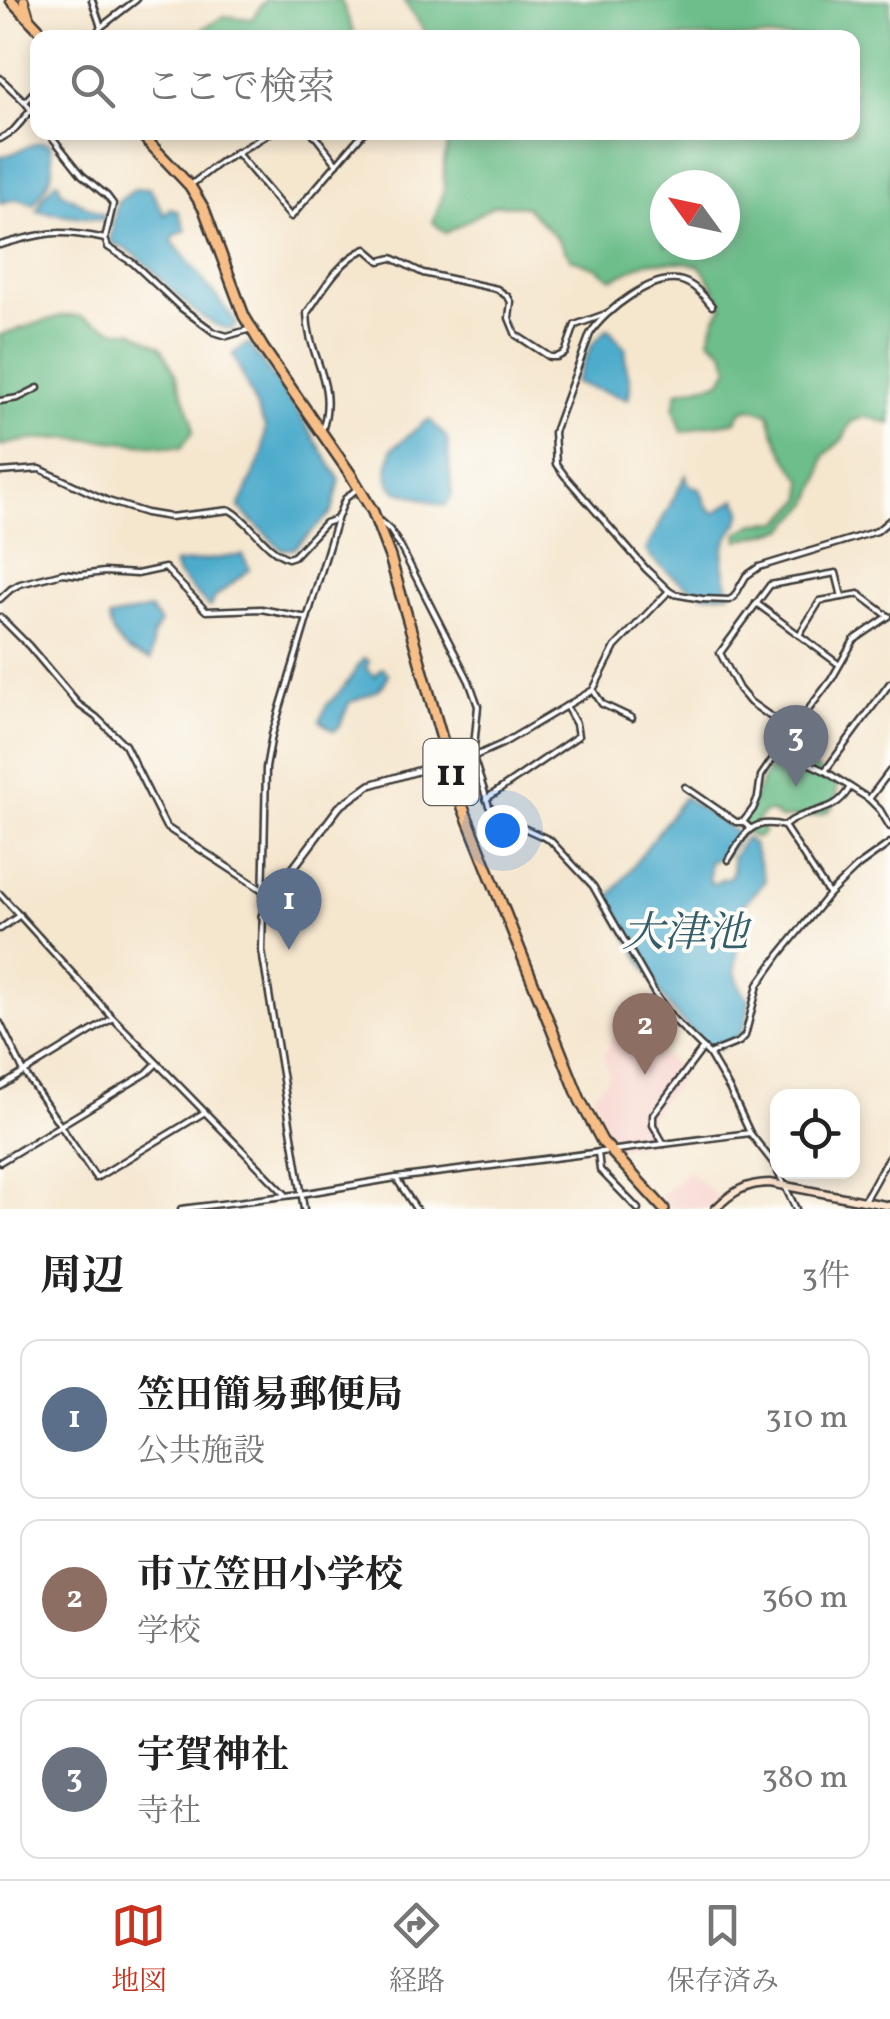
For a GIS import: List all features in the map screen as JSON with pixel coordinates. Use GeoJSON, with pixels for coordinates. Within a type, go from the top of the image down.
{"type":"FeatureCollection","features":[{"type":"Feature","properties":{"kind":"highway"},"geometry":{"type":"LineString","coordinates":[[11,0],[39,30]]}},
{"type":"Feature","properties":{"kind":"highway","name":"11"},"geometry":{"type":"LineString","coordinates":[[147,140],[190,186],[210,220],[251,329],[375,517],[470,826],[580,1100],[603,1151],[664,1209]]}},
{"type":"Feature","properties":{"kind":"main road"},"geometry":{"type":"LineString","coordinates":[[24,0],[30,20]]}},
{"type":"Feature","properties":{"kind":"main road"},"geometry":{"type":"LineString","coordinates":[[715,1209],[736,1190],[756,1183],[783,1184],[890,1206]]}},
{"type":"Feature","properties":{"kind":"street"},"geometry":{"type":"LineString","coordinates":[[92,0],[100,26]]}},
{"type":"Feature","properties":{"kind":"street"},"geometry":{"type":"LineString","coordinates":[[97,30],[136,0]]}},
{"type":"Feature","properties":{"kind":"street"},"geometry":{"type":"LineString","coordinates":[[0,78],[30,109]]}},
{"type":"Feature","properties":{"kind":"street"},"geometry":{"type":"LineString","coordinates":[[25,102],[30,96]]}},
{"type":"Feature","properties":{"kind":"street"},"geometry":{"type":"LineString","coordinates":[[0,139],[30,111]]}},
{"type":"Feature","properties":{"kind":"street"},"geometry":{"type":"LineString","coordinates":[[54,140],[82,176],[113,204],[105,238],[108,246],[214,332],[227,336],[251,329]]}},
{"type":"Feature","properties":{"kind":"street"},"geometry":{"type":"LineString","coordinates":[[190,186],[258,140]]}},
{"type":"Feature","properties":{"kind":"street"},"geometry":{"type":"LineString","coordinates":[[318,140],[337,164]]}},
{"type":"Feature","properties":{"kind":"street"},"geometry":{"type":"LineString","coordinates":[[236,152],[291,217],[357,140]]}},
{"type":"Feature","properties":{"kind":"street"},"geometry":{"type":"LineString","coordinates":[[0,244],[53,232],[105,238]]}},
{"type":"Feature","properties":{"kind":"street"},"geometry":{"type":"LineString","coordinates":[[322,433],[329,401],[310,340],[307,314],[335,274],[361,250],[370,251],[376,260],[392,258],[423,273],[496,289],[511,302],[509,318],[516,335],[550,357],[566,353],[575,326],[610,312]]}},
{"type":"Feature","properties":{"kind":"street"},"geometry":{"type":"LineString","coordinates":[[712,306],[691,285],[668,280],[642,289],[595,325],[554,432],[556,464],[564,476],[669,591],[702,599],[729,600],[750,572],[759,567],[877,532],[890,520]]}},
{"type":"Feature","properties":{"kind":"street"},"geometry":{"type":"LineString","coordinates":[[0,401],[38,388]]}},
{"type":"Feature","properties":{"kind":"street"},"geometry":{"type":"LineString","coordinates":[[0,472],[40,469],[108,501],[170,517],[230,510],[276,552],[288,558],[325,523],[337,519]]}},
{"type":"Feature","properties":{"kind":"street"},"geometry":{"type":"LineString","coordinates":[[304,1209],[262,951],[266,768],[272,735],[337,519],[345,499],[358,487]]}},
{"type":"Feature","properties":{"kind":"street"},"geometry":{"type":"LineString","coordinates":[[375,517],[395,537],[469,681],[478,706],[473,757],[486,800],[496,814],[550,840],[593,886],[655,994],[709,1054],[750,1133],[770,1157]]}},
{"type":"Feature","properties":{"kind":"street"},"geometry":{"type":"LineString","coordinates":[[0,599],[20,584],[64,574],[137,574],[165,568],[206,611],[261,609],[307,618]]}},
{"type":"Feature","properties":{"kind":"street"},"geometry":{"type":"LineString","coordinates":[[842,597],[836,572],[770,585],[720,654],[739,689],[774,719],[796,753],[869,799],[890,827]]}},
{"type":"Feature","properties":{"kind":"street"},"geometry":{"type":"LineString","coordinates":[[262,916],[339,807],[370,786],[473,757],[502,744],[593,690],[616,647],[669,591]]}},
{"type":"Feature","properties":{"kind":"street"},"geometry":{"type":"LineString","coordinates":[[743,822],[758,797],[762,776],[831,680],[854,640],[890,617],[860,594],[842,597],[820,602],[799,635]]}},
{"type":"Feature","properties":{"kind":"street"},"geometry":{"type":"LineString","coordinates":[[756,603],[838,664]]}},
{"type":"Feature","properties":{"kind":"street"},"geometry":{"type":"LineString","coordinates":[[0,616],[78,704],[125,744],[166,827],[263,890]]}},
{"type":"Feature","properties":{"kind":"street"},"geometry":{"type":"LineString","coordinates":[[826,771],[890,683]]}},
{"type":"Feature","properties":{"kind":"street"},"geometry":{"type":"LineString","coordinates":[[593,690],[602,704],[632,718]]}},
{"type":"Feature","properties":{"kind":"street"},"geometry":{"type":"LineString","coordinates":[[486,800],[577,738],[578,729],[566,706]]}},
{"type":"Feature","properties":{"kind":"street"},"geometry":{"type":"LineString","coordinates":[[869,799],[890,771]]}},
{"type":"Feature","properties":{"kind":"street"},"geometry":{"type":"LineString","coordinates":[[685,787],[750,828]]}},
{"type":"Feature","properties":{"kind":"street"},"geometry":{"type":"LineString","coordinates":[[784,826],[798,815],[835,805],[850,787]]}},
{"type":"Feature","properties":{"kind":"street"},"geometry":{"type":"LineString","coordinates":[[728,860],[750,828],[768,822],[784,826],[829,894]]}},
{"type":"Feature","properties":{"kind":"street"},"geometry":{"type":"LineString","coordinates":[[709,1054],[745,1036],[758,985],[780,954],[829,894],[890,843]]}},
{"type":"Feature","properties":{"kind":"street"},"geometry":{"type":"LineString","coordinates":[[0,894],[284,1194]]}},
{"type":"Feature","properties":{"kind":"street"},"geometry":{"type":"LineString","coordinates":[[0,930],[20,915]]}},
{"type":"Feature","properties":{"kind":"street"},"geometry":{"type":"LineString","coordinates":[[0,1087],[114,1018]]}},
{"type":"Feature","properties":{"kind":"street"},"geometry":{"type":"LineString","coordinates":[[0,1022],[24,1072],[96,1178],[205,1112]]}},
{"type":"Feature","properties":{"kind":"street"},"geometry":{"type":"LineString","coordinates":[[664,1144],[653,1125],[653,1116],[703,1048]]}},
{"type":"Feature","properties":{"kind":"street"},"geometry":{"type":"LineString","coordinates":[[0,1162],[157,1063]]}},
{"type":"Feature","properties":{"kind":"street"},"geometry":{"type":"LineString","coordinates":[[181,1209],[750,1133]]}},
{"type":"Feature","properties":{"kind":"street"},"geometry":{"type":"LineString","coordinates":[[603,1151],[600,1170],[638,1209]]}},
{"type":"Feature","properties":{"kind":"street"},"geometry":{"type":"LineString","coordinates":[[864,1201],[890,1156]]}},
{"type":"Feature","properties":{"kind":"street"},"geometry":{"type":"LineString","coordinates":[[396,1178],[416,1209]]}},
{"type":"Feature","properties":{"kind":"street"},"geometry":{"type":"LineString","coordinates":[[781,1179],[796,1209]]}},
{"type":"Feature","properties":{"kind":"shaded area"},"geometry":{"type":"Polygon","coordinates":[[[639,1003],[652,1014],[639,1036],[646,1049],[666,1056],[683,1072],[649,1118],[656,1141],[619,1147],[608,1135],[593,1094],[609,1077],[604,1055],[639,1003]]]}},
{"type":"Feature","properties":{"kind":"shaded area"},"geometry":{"type":"Polygon","coordinates":[[[687,1170],[718,1197],[705,1209],[673,1209],[661,1197],[687,1170]]]}},
{"type":"Feature","properties":{"kind":"green space"},"geometry":{"type":"Polygon","coordinates":[[[265,0],[341,0],[353,30],[202,30],[224,16],[252,19],[265,0]]]}},
{"type":"Feature","properties":{"kind":"green space"},"geometry":{"type":"Polygon","coordinates":[[[403,0],[890,0],[890,424],[866,416],[851,422],[843,439],[824,456],[810,503],[785,529],[739,540],[737,534],[756,523],[780,522],[803,499],[803,480],[781,449],[769,413],[749,408],[736,421],[682,432],[674,408],[678,391],[719,382],[729,369],[724,351],[709,339],[723,306],[700,266],[647,262],[612,279],[597,268],[571,259],[557,238],[525,206],[495,205],[446,233],[433,222],[444,192],[449,140],[860,140],[860,30],[424,30],[403,0]]]}},
{"type":"Feature","properties":{"kind":"green space"},"geometry":{"type":"Polygon","coordinates":[[[61,316],[80,316],[118,331],[133,331],[161,347],[192,419],[193,432],[181,448],[66,439],[0,446],[0,335],[61,316]]]}},
{"type":"Feature","properties":{"kind":"green space"},"geometry":{"type":"Polygon","coordinates":[[[790,752],[837,784],[833,806],[819,815],[780,819],[772,812],[764,813],[756,822],[763,834],[754,837],[741,820],[773,763],[790,752]]]}},
{"type":"Feature","properties":{"kind":"water"},"geometry":{"type":"Polygon","coordinates":[[[42,142],[50,144],[52,169],[34,204],[17,199],[0,203],[0,156],[42,142]]]}},
{"type":"Feature","properties":{"kind":"water"},"geometry":{"type":"Polygon","coordinates":[[[56,181],[61,192],[105,216],[103,220],[37,211],[56,181]]]}},
{"type":"Feature","properties":{"kind":"water"},"geometry":{"type":"Polygon","coordinates":[[[150,188],[165,215],[170,208],[178,211],[186,230],[172,241],[237,323],[233,329],[208,321],[132,252],[110,241],[117,203],[135,189],[150,188]]]}},
{"type":"Feature","properties":{"kind":"water"},"geometry":{"type":"Polygon","coordinates":[[[608,328],[626,349],[628,399],[575,383],[592,345],[608,328]]]}},
{"type":"Feature","properties":{"kind":"water"},"geometry":{"type":"Polygon","coordinates":[[[248,343],[298,412],[340,480],[332,512],[294,549],[281,549],[239,508],[263,453],[265,427],[233,354],[248,343]]]}},
{"type":"Feature","properties":{"kind":"water"},"geometry":{"type":"Polygon","coordinates":[[[430,420],[447,438],[452,496],[445,506],[395,490],[388,476],[392,449],[430,420]]]}},
{"type":"Feature","properties":{"kind":"water"},"geometry":{"type":"Polygon","coordinates":[[[686,475],[689,485],[700,489],[714,513],[736,499],[742,510],[723,555],[730,593],[708,595],[690,588],[646,550],[686,475]]]}},
{"type":"Feature","properties":{"kind":"water"},"geometry":{"type":"Polygon","coordinates":[[[242,555],[250,569],[215,597],[211,607],[178,575],[174,564],[242,555]]]}},
{"type":"Feature","properties":{"kind":"water"},"geometry":{"type":"Polygon","coordinates":[[[150,609],[160,623],[153,634],[151,660],[122,646],[113,634],[109,618],[150,609]]]}},
{"type":"Feature","properties":{"kind":"water"},"geometry":{"type":"Polygon","coordinates":[[[364,658],[369,661],[366,669],[375,676],[382,668],[388,673],[386,680],[378,690],[349,703],[334,731],[320,721],[326,706],[364,658]]]}},
{"type":"Feature","properties":{"kind":"water","name":"大津池"},"geometry":{"type":"Polygon","coordinates":[[[684,797],[740,835],[726,855],[709,862],[710,883],[728,878],[733,872],[732,858],[745,838],[753,844],[765,881],[741,907],[735,972],[749,999],[747,1019],[736,1038],[711,1051],[660,993],[607,901],[684,797]]]}},
{"type":"Feature","properties":{"kind":"place","name":"宇賀神社"},"geometry":{"type":"Point","coordinates":[796,787]}},
{"type":"Feature","properties":{"kind":"place","name":"笠田簡易郵便局"},"geometry":{"type":"Point","coordinates":[289,950]}},
{"type":"Feature","properties":{"kind":"place","name":"市立笠田小学校"},"geometry":{"type":"Point","coordinates":[645,1075]}}]}
